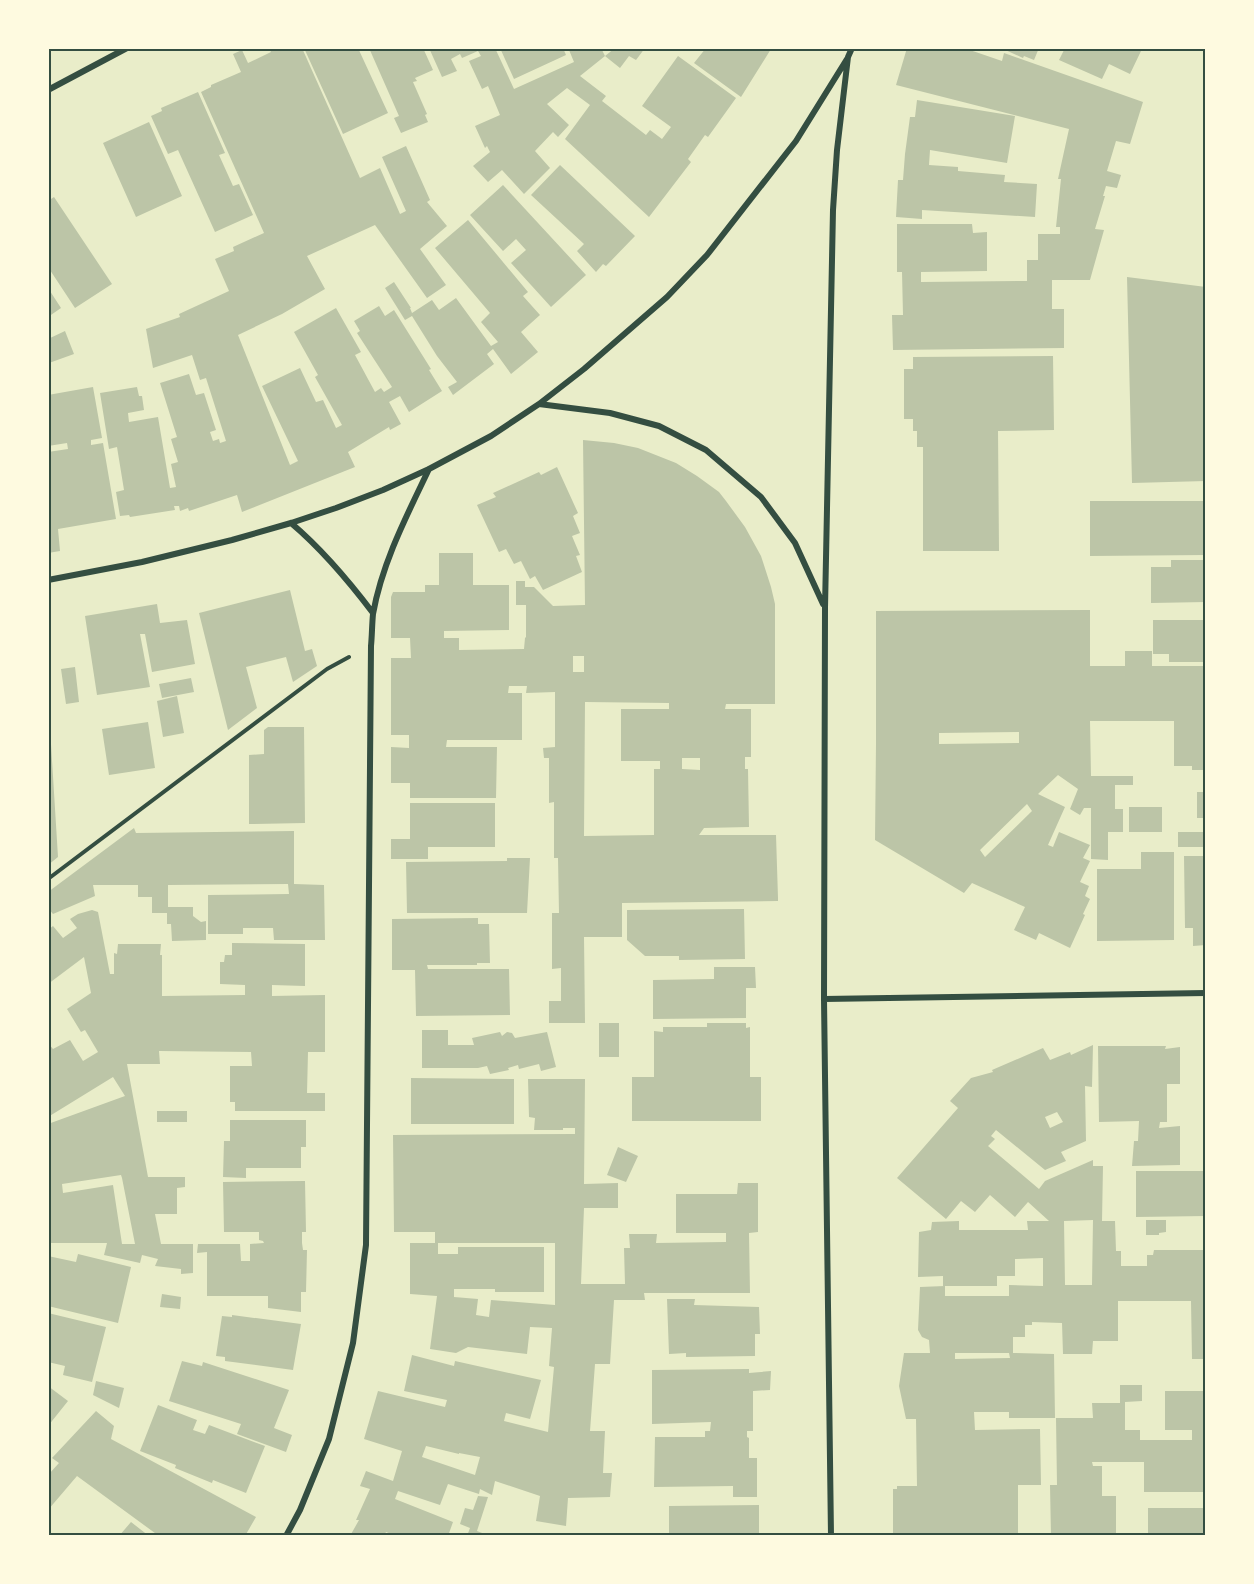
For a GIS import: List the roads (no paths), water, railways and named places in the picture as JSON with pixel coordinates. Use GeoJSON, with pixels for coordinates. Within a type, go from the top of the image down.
{"type":"FeatureCollection","features":[{"type":"Feature","properties":{"kind":"street"},"geometry":{"type":"LineString","coordinates":[[48,90],[127,48]]}},
{"type":"Feature","properties":{"kind":"street"},"geometry":{"type":"LineString","coordinates":[[48,580],[142,562],[232,540],[336,508],[429,469],[491,436],[539,405],[667,297],[707,255],[796,141],[852,48]]}},
{"type":"Feature","properties":{"kind":"street"},"geometry":{"type":"LineString","coordinates":[[831,1536],[824,999],[825,608],[832,210],[848,57]]}},
{"type":"Feature","properties":{"kind":"street"},"geometry":{"type":"LineString","coordinates":[[539,405],[610,413],[659,426],[706,450],[761,497],[795,543],[825,608]]}},
{"type":"Feature","properties":{"kind":"street"},"geometry":{"type":"LineString","coordinates":[[286,1536],[300,1510],[329,1439],[353,1343],[366,1245],[371,646],[374,614],[395,543],[429,469]]}},
{"type":"Feature","properties":{"kind":"street"},"geometry":{"type":"LineString","coordinates":[[291,523],[329,558],[374,614]]}},
{"type":"Feature","properties":{"kind":"street"},"geometry":{"type":"LineString","coordinates":[[824,999],[1206,993]]}}]}
